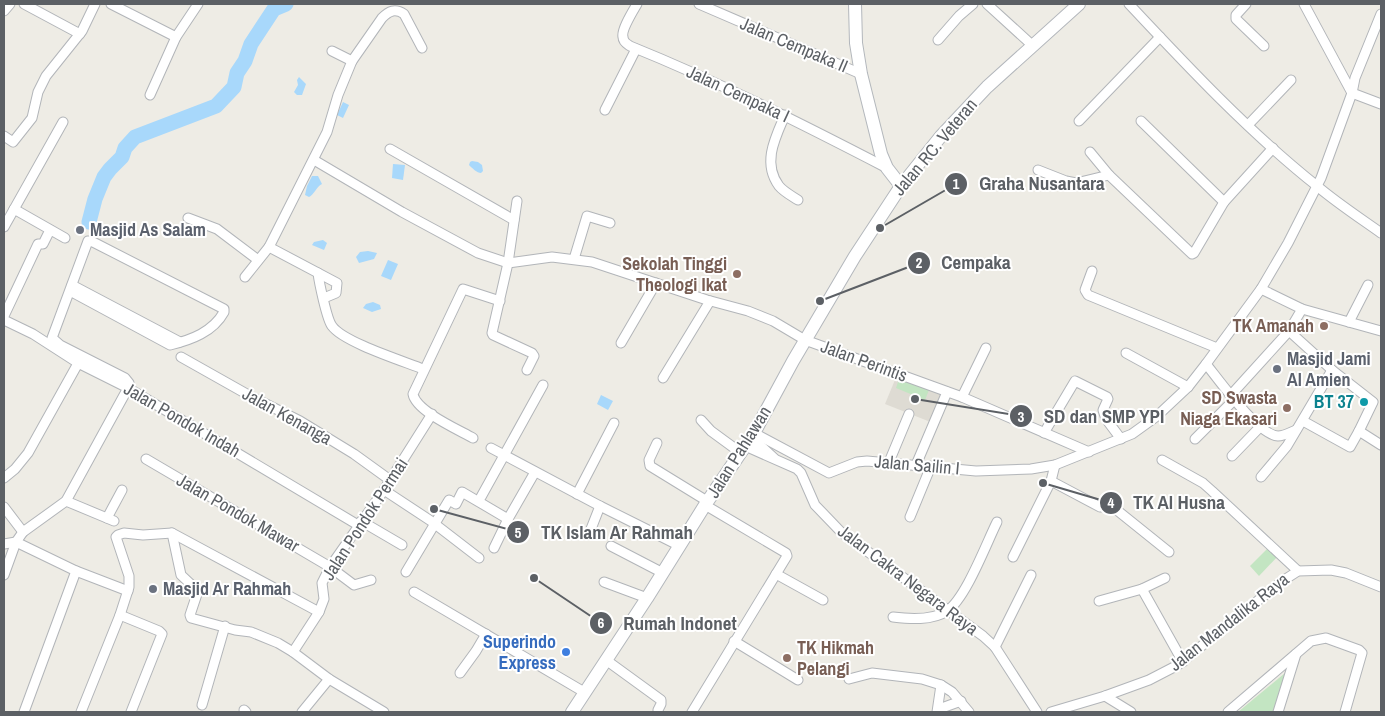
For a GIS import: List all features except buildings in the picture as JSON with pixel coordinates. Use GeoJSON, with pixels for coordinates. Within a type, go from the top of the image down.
{"type":"FeatureCollection","features":[{"type":"Feature","properties":{"kind":"main road","name":"Jalan RC. Veteran"},"geometry":{"type":"LineString","coordinates":[[805,340],[855,256],[901,186],[940,136],[986,87],[1079,4]]}},
{"type":"Feature","properties":{"kind":"main road"},"geometry":{"type":"LineString","coordinates":[[852,5],[861,74],[881,154],[887,168],[901,186]]}},
{"type":"Feature","properties":{"kind":"main road","name":"Jalan Pahlawan"},"geometry":{"type":"LineString","coordinates":[[572,712],[647,598],[706,503],[748,443],[805,340]]}},
{"type":"Feature","properties":{"kind":"street"},"geometry":{"type":"LineString","coordinates":[[4,11],[10,4]]}},
{"type":"Feature","properties":{"kind":"street"},"geometry":{"type":"LineString","coordinates":[[24,4],[80,34]]}},
{"type":"Feature","properties":{"kind":"street"},"geometry":{"type":"LineString","coordinates":[[4,136],[12,141],[17,139],[32,118],[38,92],[46,76],[80,34],[95,4]]}},
{"type":"Feature","properties":{"kind":"street"},"geometry":{"type":"LineString","coordinates":[[111,4],[176,37]]}},
{"type":"Feature","properties":{"kind":"street"},"geometry":{"type":"LineString","coordinates":[[150,95],[176,37],[198,4]]}},
{"type":"Feature","properties":{"kind":"street"},"geometry":{"type":"LineString","coordinates":[[605,110],[636,49],[625,43],[622,37],[637,4]]}},
{"type":"Feature","properties":{"kind":"street","name":"Jalan Cempaka II"},"geometry":{"type":"LineString","coordinates":[[699,4],[861,74]]}},
{"type":"Feature","properties":{"kind":"street"},"geometry":{"type":"LineString","coordinates":[[938,40],[972,4]]}},
{"type":"Feature","properties":{"kind":"street"},"geometry":{"type":"LineString","coordinates":[[987,4],[1032,45]]}},
{"type":"Feature","properties":{"kind":"street"},"geometry":{"type":"LineString","coordinates":[[1129,4],[1273,148],[1317,187],[1381,233]]}},
{"type":"Feature","properties":{"kind":"street"},"geometry":{"type":"LineString","coordinates":[[1246,4],[1236,15],[1236,19],[1264,46]]}},
{"type":"Feature","properties":{"kind":"street"},"geometry":{"type":"LineString","coordinates":[[1304,4],[1352,93],[1381,104]]}},
{"type":"Feature","properties":{"kind":"street"},"geometry":{"type":"LineString","coordinates":[[245,278],[269,246],[314,160],[327,132],[338,95],[352,61],[382,18],[394,11],[404,14],[422,48]]}},
{"type":"Feature","properties":{"kind":"street","name":"Jalan Sailin I"},"geometry":{"type":"LineString","coordinates":[[748,443],[829,473],[857,462],[889,462],[976,471],[1031,469],[1055,465],[1132,434],[1157,416],[1188,387],[1261,290],[1288,243],[1321,178],[1352,93],[1355,78],[1377,38],[1381,14]]}},
{"type":"Feature","properties":{"kind":"street"},"geometry":{"type":"LineString","coordinates":[[1079,121],[1160,37]]}},
{"type":"Feature","properties":{"kind":"street","name":"Jalan Cempaka I"},"geometry":{"type":"LineString","coordinates":[[636,49],[693,72],[785,115],[887,168]]}},
{"type":"Feature","properties":{"kind":"street"},"geometry":{"type":"LineString","coordinates":[[332,51],[352,61]]}},
{"type":"Feature","properties":{"kind":"street"},"geometry":{"type":"LineString","coordinates":[[1248,125],[1291,80]]}},
{"type":"Feature","properties":{"kind":"street"},"geometry":{"type":"LineString","coordinates":[[785,115],[772,149],[771,165],[779,185],[798,200]]}},
{"type":"Feature","properties":{"kind":"street"},"geometry":{"type":"LineString","coordinates":[[1141,121],[1224,202]]}},
{"type":"Feature","properties":{"kind":"street"},"geometry":{"type":"LineString","coordinates":[[4,227],[63,122]]}},
{"type":"Feature","properties":{"kind":"street"},"geometry":{"type":"LineString","coordinates":[[1090,152],[1109,175],[1191,254],[1194,253],[1224,202],[1273,148]]}},
{"type":"Feature","properties":{"kind":"street"},"geometry":{"type":"LineString","coordinates":[[390,149],[514,220]]}},
{"type":"Feature","properties":{"kind":"street"},"geometry":{"type":"LineString","coordinates":[[314,160],[461,244],[478,253],[508,264]]}},
{"type":"Feature","properties":{"kind":"street"},"geometry":{"type":"LineString","coordinates":[[1038,170],[1076,183],[1109,175]]}},
{"type":"Feature","properties":{"kind":"street"},"geometry":{"type":"LineString","coordinates":[[517,201],[508,264],[492,334],[532,353],[534,356],[528,370]]}},
{"type":"Feature","properties":{"kind":"street"},"geometry":{"type":"LineString","coordinates":[[14,209],[65,238]]}},
{"type":"Feature","properties":{"kind":"street"},"geometry":{"type":"LineString","coordinates":[[574,259],[588,216],[610,223]]}},
{"type":"Feature","properties":{"kind":"street"},"geometry":{"type":"LineString","coordinates":[[188,218],[217,229],[258,260]]}},
{"type":"Feature","properties":{"kind":"street"},"geometry":{"type":"LineString","coordinates":[[4,316],[38,244],[43,244],[50,230]]}},
{"type":"Feature","properties":{"kind":"street"},"geometry":{"type":"LineString","coordinates":[[71,288],[180,342],[196,337],[213,326],[224,313],[223,308],[90,240],[87,243],[52,334],[53,340],[80,359]]}},
{"type":"Feature","properties":{"kind":"street"},"geometry":{"type":"LineString","coordinates":[[269,246],[337,283],[336,293],[324,298]]}},
{"type":"Feature","properties":{"kind":"street","name":"Jalan Perintis"},"geometry":{"type":"LineString","coordinates":[[508,264],[552,257],[592,262],[710,301],[748,311],[773,321],[805,340],[962,397],[1089,452]]}},
{"type":"Feature","properties":{"kind":"street"},"geometry":{"type":"LineString","coordinates":[[1092,272],[1085,290],[1088,294],[1217,348]]}},
{"type":"Feature","properties":{"kind":"street"},"geometry":{"type":"LineString","coordinates":[[318,273],[330,324],[339,333],[423,369]]}},
{"type":"Feature","properties":{"kind":"street"},"geometry":{"type":"LineString","coordinates":[[621,343],[656,284]]}},
{"type":"Feature","properties":{"kind":"street"},"geometry":{"type":"LineString","coordinates":[[1349,322],[1368,285]]}},
{"type":"Feature","properties":{"kind":"street"},"geometry":{"type":"LineString","coordinates":[[472,438],[432,414],[416,401],[413,395],[423,369],[463,289],[500,301]]}},
{"type":"Feature","properties":{"kind":"street"},"geometry":{"type":"LineString","coordinates":[[1261,290],[1302,309],[1381,331]]}},
{"type":"Feature","properties":{"kind":"street"},"geometry":{"type":"LineString","coordinates":[[663,378],[710,301]]}},
{"type":"Feature","properties":{"kind":"street"},"geometry":{"type":"LineString","coordinates":[[1194,438],[1232,398],[1289,331],[1302,309]]}},
{"type":"Feature","properties":{"kind":"street"},"geometry":{"type":"LineString","coordinates":[[4,320],[80,359]]}},
{"type":"Feature","properties":{"kind":"street"},"geometry":{"type":"LineString","coordinates":[[1289,331],[1332,370],[1372,400],[1372,405],[1351,446],[1347,447],[1303,421]]}},
{"type":"Feature","properties":{"kind":"street"},"geometry":{"type":"LineString","coordinates":[[962,397],[986,348]]}},
{"type":"Feature","properties":{"kind":"street"},"geometry":{"type":"LineString","coordinates":[[1126,353],[1188,387]]}},
{"type":"Feature","properties":{"kind":"street","name":"Jalan Kenanga"},"geometry":{"type":"LineString","coordinates":[[181,357],[252,397],[300,421],[354,454],[390,480]]}},
{"type":"Feature","properties":{"kind":"street"},"geometry":{"type":"LineString","coordinates":[[4,478],[15,469],[28,453],[80,359]]}},
{"type":"Feature","properties":{"kind":"street","name":"Jalan Pondok Indah"},"geometry":{"type":"LineString","coordinates":[[80,359],[125,378],[129,383],[128,388],[360,523],[402,544]]}},
{"type":"Feature","properties":{"kind":"street"},"geometry":{"type":"LineString","coordinates":[[1206,364],[1232,398],[1266,432],[1277,436],[1296,430]]}},
{"type":"Feature","properties":{"kind":"street"},"geometry":{"type":"LineString","coordinates":[[1261,477],[1285,448],[1303,421],[1332,370]]}},
{"type":"Feature","properties":{"kind":"street"},"geometry":{"type":"LineString","coordinates":[[1044,433],[1074,381],[1076,381],[1107,397],[1108,399],[1103,410],[1106,419],[1120,439]]}},
{"type":"Feature","properties":{"kind":"street"},"geometry":{"type":"LineString","coordinates":[[481,496],[543,385]]}},
{"type":"Feature","properties":{"kind":"street"},"geometry":{"type":"LineString","coordinates":[[4,575],[16,542],[23,532],[66,501],[128,388]]}},
{"type":"Feature","properties":{"kind":"street"},"geometry":{"type":"LineString","coordinates":[[916,465],[948,392]]}},
{"type":"Feature","properties":{"kind":"street","name":"Jalan Pondok Permai"},"geometry":{"type":"LineString","coordinates":[[293,652],[319,612],[324,599],[322,583],[330,567],[384,490],[432,414]]}},
{"type":"Feature","properties":{"kind":"street"},"geometry":{"type":"LineString","coordinates":[[889,462],[909,414]]}},
{"type":"Feature","properties":{"kind":"street"},"geometry":{"type":"LineString","coordinates":[[701,420],[711,431],[748,443]]}},
{"type":"Feature","properties":{"kind":"street"},"geometry":{"type":"LineString","coordinates":[[576,494],[614,423]]}},
{"type":"Feature","properties":{"kind":"street"},"geometry":{"type":"LineString","coordinates":[[1232,456],[1260,427]]}},
{"type":"Feature","properties":{"kind":"street"},"geometry":{"type":"LineString","coordinates":[[1359,432],[1381,445]]}},
{"type":"Feature","properties":{"kind":"street"},"geometry":{"type":"LineString","coordinates":[[657,443],[649,460],[650,466],[786,553],[787,558],[734,641],[692,712]]}},
{"type":"Feature","properties":{"kind":"street","name":"Jalan Cakra Negara Raya"},"geometry":{"type":"LineString","coordinates":[[748,443],[757,453],[774,458],[799,471],[816,505],[841,532],[983,636],[995,647],[1037,712]]}},
{"type":"Feature","properties":{"kind":"street"},"geometry":{"type":"LineString","coordinates":[[491,448],[576,494],[680,546]]}},
{"type":"Feature","properties":{"kind":"street","name":"Jalan Pondok Mawar"},"geometry":{"type":"LineString","coordinates":[[146,460],[330,567],[354,585],[371,580]]}},
{"type":"Feature","properties":{"kind":"street"},"geometry":{"type":"LineString","coordinates":[[1162,460],[1212,490],[1298,570]]}},
{"type":"Feature","properties":{"kind":"street"},"geometry":{"type":"LineString","coordinates":[[1013,557],[1051,481],[1055,465]]}},
{"type":"Feature","properties":{"kind":"street"},"geometry":{"type":"LineString","coordinates":[[910,517],[931,466]]}},
{"type":"Feature","properties":{"kind":"street"},"geometry":{"type":"LineString","coordinates":[[494,548],[535,472]]}},
{"type":"Feature","properties":{"kind":"street"},"geometry":{"type":"LineString","coordinates":[[1051,481],[1100,508],[1106,506],[1113,507],[1169,552]]}},
{"type":"Feature","properties":{"kind":"street"},"geometry":{"type":"LineString","coordinates":[[66,501],[110,520],[122,490]]}},
{"type":"Feature","properties":{"kind":"street"},"geometry":{"type":"LineString","coordinates":[[384,490],[435,524],[479,558]]}},
{"type":"Feature","properties":{"kind":"street"},"geometry":{"type":"LineString","coordinates":[[406,572],[449,500],[456,504],[462,492],[508,520]]}},
{"type":"Feature","properties":{"kind":"street"},"geometry":{"type":"LineString","coordinates":[[590,534],[600,506]]}},
{"type":"Feature","properties":{"kind":"street"},"geometry":{"type":"LineString","coordinates":[[4,508],[23,532]]}},
{"type":"Feature","properties":{"kind":"street"},"geometry":{"type":"LineString","coordinates":[[893,618],[917,618],[947,611],[964,589],[997,522]]}},
{"type":"Feature","properties":{"kind":"street"},"geometry":{"type":"LineString","coordinates":[[172,533],[181,575],[198,591],[190,615],[191,618],[260,636],[293,652],[329,679],[380,711]]}},
{"type":"Feature","properties":{"kind":"street"},"geometry":{"type":"LineString","coordinates":[[81,712],[120,615],[130,583],[116,537],[118,534],[155,535],[172,533],[319,612]]}},
{"type":"Feature","properties":{"kind":"street"},"geometry":{"type":"LineString","coordinates":[[4,544],[16,542],[76,571],[128,591]]}},
{"type":"Feature","properties":{"kind":"street"},"geometry":{"type":"LineString","coordinates":[[610,546],[663,573]]}},
{"type":"Feature","properties":{"kind":"street","name":"Jalan Mandalika Raya"},"geometry":{"type":"LineString","coordinates":[[1051,712],[1149,680],[1183,662],[1298,570],[1339,571],[1381,587]]}},
{"type":"Feature","properties":{"kind":"street"},"geometry":{"type":"LineString","coordinates":[[24,712],[76,571]]}},
{"type":"Feature","properties":{"kind":"street"},"geometry":{"type":"LineString","coordinates":[[776,574],[823,600]]}},
{"type":"Feature","properties":{"kind":"street"},"geometry":{"type":"LineString","coordinates":[[995,647],[1030,575]]}},
{"type":"Feature","properties":{"kind":"street"},"geometry":{"type":"LineString","coordinates":[[1099,601],[1142,589],[1165,578]]}},
{"type":"Feature","properties":{"kind":"street"},"geometry":{"type":"LineString","coordinates":[[604,582],[647,598]]}},
{"type":"Feature","properties":{"kind":"street"},"geometry":{"type":"LineString","coordinates":[[1142,589],[1183,662]]}},
{"type":"Feature","properties":{"kind":"street"},"geometry":{"type":"LineString","coordinates":[[414,592],[584,692]]}},
{"type":"Feature","properties":{"kind":"street"},"geometry":{"type":"LineString","coordinates":[[120,615],[162,634],[131,712]]}},
{"type":"Feature","properties":{"kind":"street"},"geometry":{"type":"LineString","coordinates":[[202,705],[225,626]]}},
{"type":"Feature","properties":{"kind":"street"},"geometry":{"type":"LineString","coordinates":[[460,673],[486,634]]}},
{"type":"Feature","properties":{"kind":"street"},"geometry":{"type":"LineString","coordinates":[[1231,712],[1311,641],[1326,638],[1361,651],[1362,655],[1345,712]]}},
{"type":"Feature","properties":{"kind":"street"},"geometry":{"type":"LineString","coordinates":[[734,641],[798,680]]}},
{"type":"Feature","properties":{"kind":"street"},"geometry":{"type":"LineString","coordinates":[[1278,712],[1296,654]]}},
{"type":"Feature","properties":{"kind":"street"},"geometry":{"type":"LineString","coordinates":[[606,660],[661,700],[662,704],[658,710]]}},
{"type":"Feature","properties":{"kind":"street"},"geometry":{"type":"LineString","coordinates":[[849,679],[872,673],[922,679],[941,685],[952,692],[969,712]]}},
{"type":"Feature","properties":{"kind":"street"},"geometry":{"type":"LineString","coordinates":[[302,712],[329,679]]}},
{"type":"Feature","properties":{"kind":"street"},"geometry":{"type":"LineString","coordinates":[[938,711],[941,685]]}},
{"type":"Feature","properties":{"kind":"street"},"geometry":{"type":"LineString","coordinates":[[1124,689],[1128,711]]}},
{"type":"Feature","properties":{"kind":"street"},"geometry":{"type":"LineString","coordinates":[[1104,696],[1128,711]]}},
{"type":"Feature","properties":{"kind":"street"},"geometry":{"type":"LineString","coordinates":[[938,711],[961,701]]}},
{"type":"Feature","properties":{"kind":"shaded area"},"geometry":{"type":"Polygon","coordinates":[[[897,375],[945,394],[933,423],[885,404],[897,375]]]}},
{"type":"Feature","properties":{"kind":"green space"},"geometry":{"type":"Polygon","coordinates":[[[899,379],[929,390],[925,400],[896,388],[899,379]]]}},
{"type":"Feature","properties":{"kind":"green space"},"geometry":{"type":"Polygon","coordinates":[[[1269,547],[1278,556],[1259,576],[1250,566],[1269,547]]]}},
{"type":"Feature","properties":{"kind":"green space"},"geometry":{"type":"Polygon","coordinates":[[[1285,673],[1273,712],[1238,712],[1285,673]]]}},
{"type":"Feature","properties":{"kind":"water"},"geometry":{"type":"Polygon","coordinates":[[[299,77],[306,84],[302,95],[297,95],[294,92],[298,85],[297,80],[299,77]]]}},
{"type":"Feature","properties":{"kind":"water"},"geometry":{"type":"Polygon","coordinates":[[[343,102],[349,105],[343,118],[337,115],[343,102]]]}},
{"type":"Feature","properties":{"kind":"water"},"geometry":{"type":"Polygon","coordinates":[[[472,161],[482,165],[483,171],[481,173],[469,165],[472,161]]]}},
{"type":"Feature","properties":{"kind":"water"},"geometry":{"type":"Polygon","coordinates":[[[393,164],[405,165],[403,180],[392,178],[393,164]]]}},
{"type":"Feature","properties":{"kind":"water"},"geometry":{"type":"Polygon","coordinates":[[[312,176],[318,176],[322,184],[309,197],[305,195],[312,176]]]}},
{"type":"Feature","properties":{"kind":"water"},"geometry":{"type":"Polygon","coordinates":[[[323,240],[327,243],[324,250],[312,245],[314,242],[323,240]]]}},
{"type":"Feature","properties":{"kind":"water"},"geometry":{"type":"Polygon","coordinates":[[[360,252],[377,253],[374,259],[359,263],[356,257],[360,252]]]}},
{"type":"Feature","properties":{"kind":"water"},"geometry":{"type":"Polygon","coordinates":[[[388,260],[398,264],[391,280],[381,276],[388,260]]]}},
{"type":"Feature","properties":{"kind":"water"},"geometry":{"type":"Polygon","coordinates":[[[373,302],[380,305],[381,309],[372,312],[363,308],[366,304],[373,302]]]}},
{"type":"Feature","properties":{"kind":"water"},"geometry":{"type":"Polygon","coordinates":[[[601,395],[613,401],[608,410],[597,404],[601,395]]]}},
{"type":"Feature","properties":{"kind":"waterway"},"geometry":{"type":"LineString","coordinates":[[89,222],[95,199],[104,177],[122,157],[125,148],[135,137],[216,106],[234,87],[237,73],[245,61],[251,44],[274,9],[286,4]]}},
{"type":"Feature","properties":{"kind":"place","name":"Graha Nusantara"},"geometry":{"type":"Point","coordinates":[880,228]}},
{"type":"Feature","properties":{"kind":"place","name":"Masjid As Salam"},"geometry":{"type":"Point","coordinates":[80,230]}},
{"type":"Feature","properties":{"kind":"place","name":"Sekolah Tinggi Theologi Ikat"},"geometry":{"type":"Point","coordinates":[737,274]}},
{"type":"Feature","properties":{"kind":"place","name":"Cempaka"},"geometry":{"type":"Point","coordinates":[820,301]}},
{"type":"Feature","properties":{"kind":"place","name":"TK Amanah"},"geometry":{"type":"Point","coordinates":[1324,326]}},
{"type":"Feature","properties":{"kind":"place","name":"Masjid Jami Al Amien"},"geometry":{"type":"Point","coordinates":[1277,369]}},
{"type":"Feature","properties":{"kind":"place","name":"SD dan SMP YPI"},"geometry":{"type":"Point","coordinates":[915,399]}},
{"type":"Feature","properties":{"kind":"place","name":"BT 37"},"geometry":{"type":"Point","coordinates":[1364,402]}},
{"type":"Feature","properties":{"kind":"place","name":"SD Swasta Niaga Ekasari"},"geometry":{"type":"Point","coordinates":[1287,408]}},
{"type":"Feature","properties":{"kind":"place","name":"TK Al Husna"},"geometry":{"type":"Point","coordinates":[1043,483]}},
{"type":"Feature","properties":{"kind":"place","name":"TK Islam Ar Rahmah"},"geometry":{"type":"Point","coordinates":[434,509]}},
{"type":"Feature","properties":{"kind":"place","name":"Rumah Indonet"},"geometry":{"type":"Point","coordinates":[534,578]}},
{"type":"Feature","properties":{"kind":"place","name":"Masjid Ar Rahmah"},"geometry":{"type":"Point","coordinates":[153,589]}},
{"type":"Feature","properties":{"kind":"place","name":"Superindo Express"},"geometry":{"type":"Point","coordinates":[566,652]}},
{"type":"Feature","properties":{"kind":"place","name":"TK Hikmah Pelangi"},"geometry":{"type":"Point","coordinates":[787,658]}}]}
